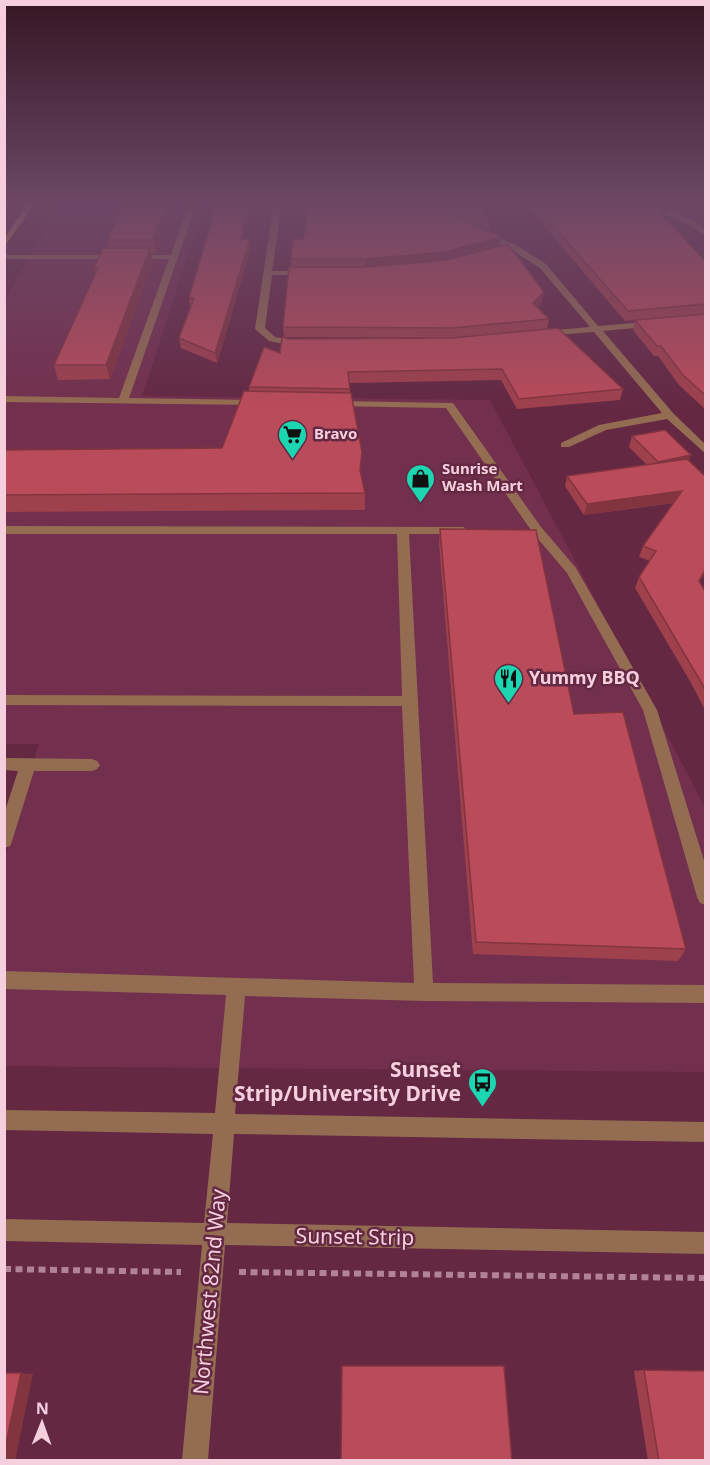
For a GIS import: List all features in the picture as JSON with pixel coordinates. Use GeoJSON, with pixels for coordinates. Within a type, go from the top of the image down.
{"type":"FeatureCollection","features":[{"type":"Feature","properties":{"kind":"street"},"geometry":{"type":"LineString","coordinates":[[123,401],[169,270]]}},
{"type":"Feature","properties":{"kind":"street"},"geometry":{"type":"LineString","coordinates":[[547,270],[669,415],[705,451]]}},
{"type":"Feature","properties":{"kind":"street"},"geometry":{"type":"LineString","coordinates":[[313,344],[290,344],[272,339],[260,329],[269,273],[317,273]]}},
{"type":"Feature","properties":{"kind":"street"},"geometry":{"type":"LineString","coordinates":[[530,336],[662,323]]}},
{"type":"Feature","properties":{"kind":"street"},"geometry":{"type":"LineString","coordinates":[[4,399],[274,403]]}},
{"type":"Feature","properties":{"kind":"street"},"geometry":{"type":"LineString","coordinates":[[321,404],[449,405],[532,530],[572,571],[650,710],[705,897]]}},
{"type":"Feature","properties":{"kind":"street"},"geometry":{"type":"LineString","coordinates":[[565,445],[603,427],[669,415]]}},
{"type":"Feature","properties":{"kind":"street"},"geometry":{"type":"LineString","coordinates":[[4,530],[470,530]]}},
{"type":"Feature","properties":{"kind":"street"},"geometry":{"type":"LineString","coordinates":[[403,531],[424,992]]}},
{"type":"Feature","properties":{"kind":"street"},"geometry":{"type":"LineString","coordinates":[[4,700],[409,700]]}},
{"type":"Feature","properties":{"kind":"street"},"geometry":{"type":"LineString","coordinates":[[4,765],[92,765]]}},
{"type":"Feature","properties":{"kind":"street"},"geometry":{"type":"LineString","coordinates":[[4,841],[28,765]]}},
{"type":"Feature","properties":{"kind":"street"},"geometry":{"type":"LineString","coordinates":[[4,980],[424,992],[705,994]]}},
{"type":"Feature","properties":{"kind":"street","name":"Northwest 82nd Way"},"geometry":{"type":"LineString","coordinates":[[195,1461],[236,987]]}},
{"type":"Feature","properties":{"kind":"street"},"geometry":{"type":"LineString","coordinates":[[4,1120],[705,1132]]}},
{"type":"Feature","properties":{"kind":"street","name":"Sunset Strip"},"geometry":{"type":"LineString","coordinates":[[4,1230],[705,1243]]}},
{"type":"Feature","properties":{"kind":"path"},"geometry":{"type":"LineString","coordinates":[[4,1269],[705,1278]]}},
{"type":"Feature","properties":{"kind":"shaded area"},"geometry":{"type":"Polygon","coordinates":[[[22,270],[183,270],[142,396],[490,400],[705,807],[705,1072],[5,1066],[5,856],[39,744],[5,744],[5,299],[22,270]]]}},
{"type":"Feature","properties":{"kind":"building"},"geometry":{"type":"Polygon","coordinates":[[[97,270],[142,270],[106,365],[54,365],[97,270]]]}},
{"type":"Feature","properties":{"kind":"building"},"geometry":{"type":"Polygon","coordinates":[[[197,270],[240,270],[215,353],[179,338],[194,298],[189,298],[197,270]]]}},
{"type":"Feature","properties":{"kind":"building"},"geometry":{"type":"Polygon","coordinates":[[[289,270],[528,270],[544,292],[533,303],[549,319],[452,328],[283,327],[289,270]]]}},
{"type":"Feature","properties":{"kind":"building"},"geometry":{"type":"Polygon","coordinates":[[[592,270],[705,270],[705,304],[628,311],[592,270]]]}},
{"type":"Feature","properties":{"kind":"building"},"geometry":{"type":"Polygon","coordinates":[[[705,314],[705,395],[683,375],[661,346],[657,346],[635,320],[705,314]]]}},
{"type":"Feature","properties":{"kind":"building"},"geometry":{"type":"Polygon","coordinates":[[[558,328],[623,389],[519,399],[502,369],[348,372],[350,389],[249,387],[264,347],[280,353],[282,337],[289,339],[452,338],[558,328]]]}},
{"type":"Feature","properties":{"kind":"building"},"geometry":{"type":"Polygon","coordinates":[[[244,391],[351,393],[362,452],[360,470],[365,493],[4,495],[4,450],[222,448],[244,391]]]}},
{"type":"Feature","properties":{"kind":"building"},"geometry":{"type":"Polygon","coordinates":[[[665,430],[691,455],[658,462],[632,436],[665,430]]]}},
{"type":"Feature","properties":{"kind":"building"},"geometry":{"type":"Polygon","coordinates":[[[687,459],[705,476],[705,570],[699,581],[705,591],[705,689],[639,577],[656,551],[643,546],[682,491],[587,504],[567,476],[687,459]]]}},
{"type":"Feature","properties":{"kind":"building"},"geometry":{"type":"Polygon","coordinates":[[[440,529],[536,530],[574,714],[623,712],[686,949],[476,942],[440,529]]]}},
{"type":"Feature","properties":{"kind":"building"},"geometry":{"type":"Polygon","coordinates":[[[342,1366],[504,1366],[512,1461],[341,1461],[342,1366]]]}},
{"type":"Feature","properties":{"kind":"building"},"geometry":{"type":"Polygon","coordinates":[[[644,1370],[705,1371],[705,1461],[659,1461],[644,1370]]]}},
{"type":"Feature","properties":{"kind":"building"},"geometry":{"type":"Polygon","coordinates":[[[4,1373],[21,1373],[4,1453],[4,1373]]]}},
{"type":"Feature","properties":{"kind":"place","name":"Bravo"},"geometry":{"type":"Point","coordinates":[293,460]}},
{"type":"Feature","properties":{"kind":"place","name":"Sunrise Wash Mart"},"geometry":{"type":"Point","coordinates":[421,504]}},
{"type":"Feature","properties":{"kind":"place","name":"Yummy BBQ"},"geometry":{"type":"Point","coordinates":[508,704]}},
{"type":"Feature","properties":{"kind":"place","name":"Sunset Strip/University Drive"},"geometry":{"type":"Point","coordinates":[482,1108]}}]}
